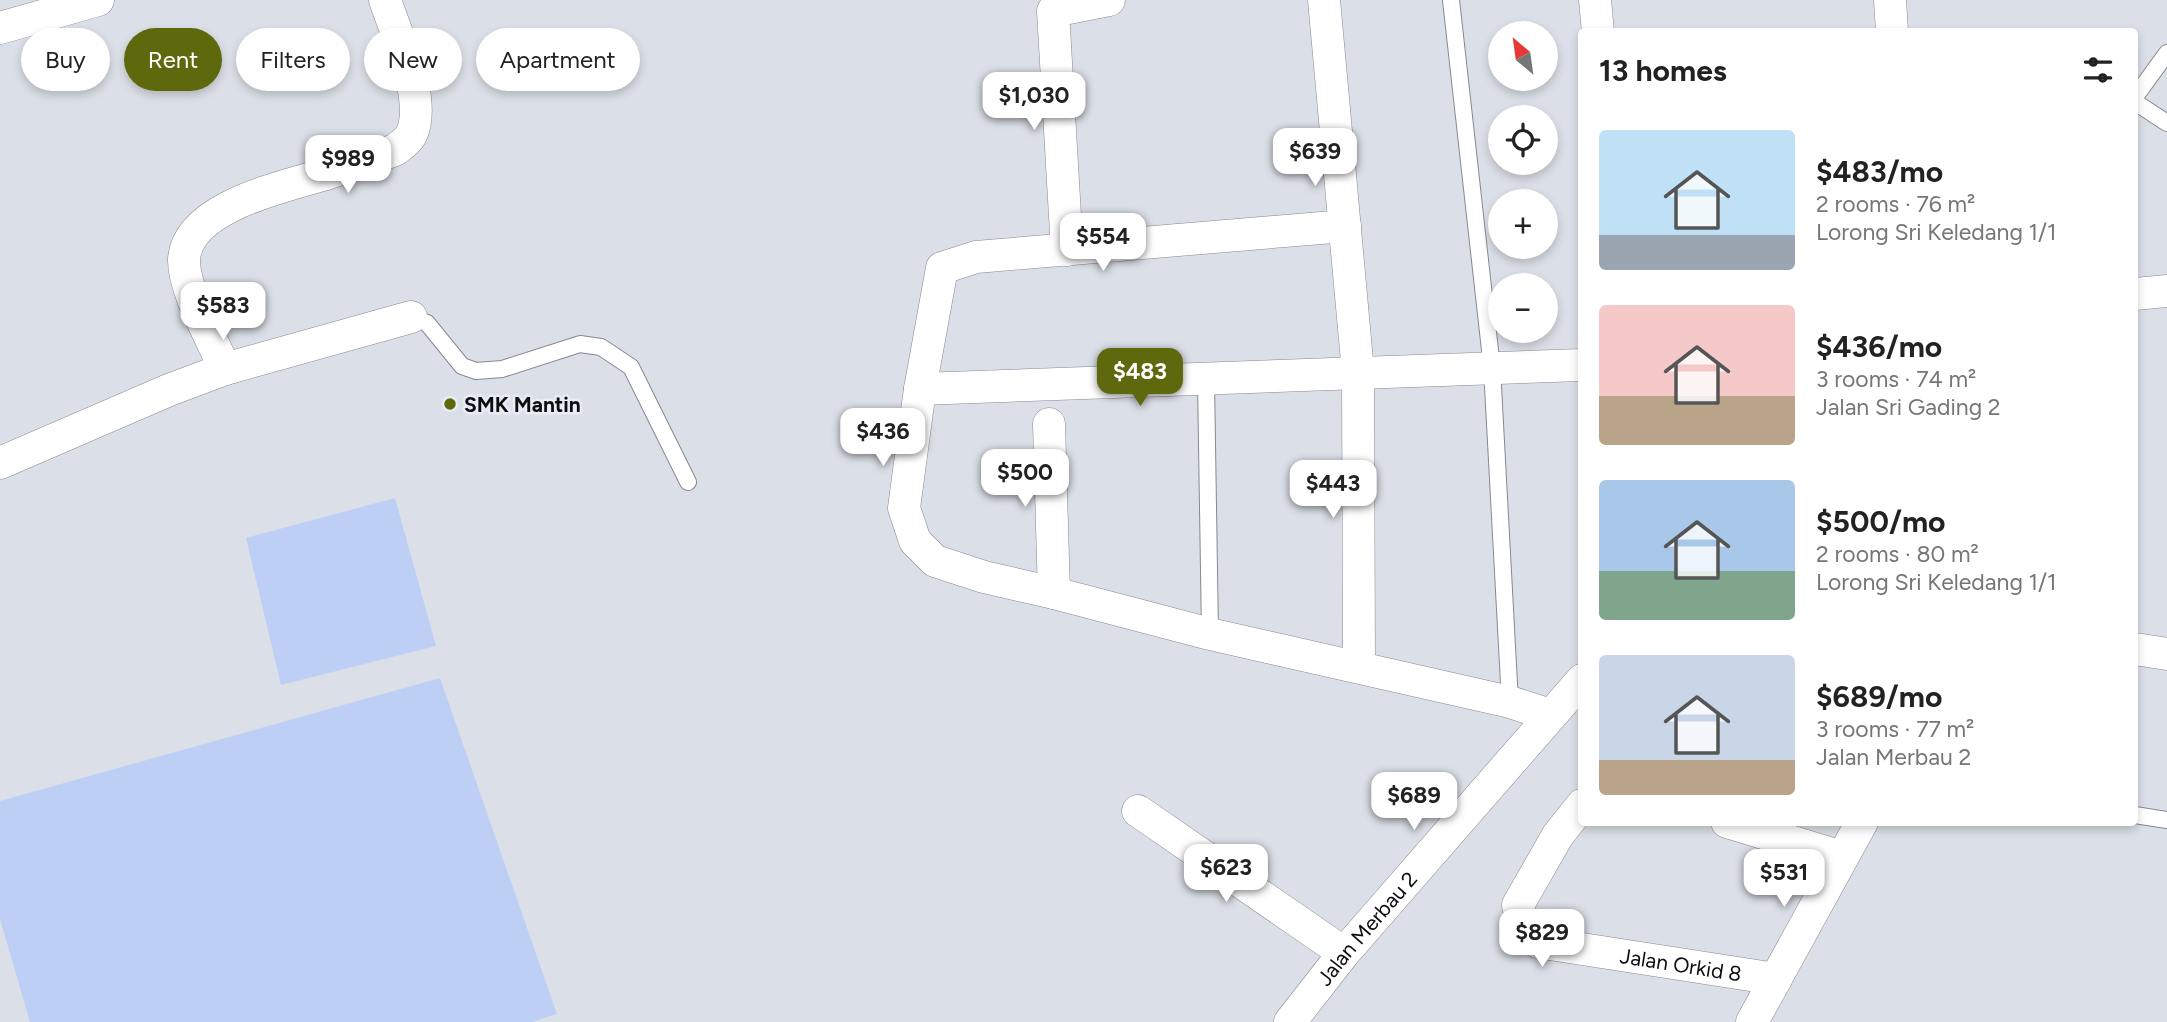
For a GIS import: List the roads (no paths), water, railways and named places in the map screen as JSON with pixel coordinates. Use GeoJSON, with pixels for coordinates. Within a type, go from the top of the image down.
{"type":"FeatureCollection","features":[{"type":"Feature","properties":{"kind":"street"},"geometry":{"type":"LineString","coordinates":[[225,369],[186,276],[184,257],[191,237],[204,223],[242,200],[395,150],[411,137],[416,117],[413,87],[385,0]]}},
{"type":"Feature","properties":{"kind":"street"},"geometry":{"type":"LineString","coordinates":[[1067,250],[1053,11],[1109,0]]}},
{"type":"Feature","properties":{"kind":"street"},"geometry":{"type":"LineString","coordinates":[[1324,0],[1358,372],[1359,667]]}},
{"type":"Feature","properties":{"kind":"street"},"geometry":{"type":"LineString","coordinates":[[1595,0],[1598,28]]}},
{"type":"Feature","properties":{"kind":"street"},"geometry":{"type":"LineString","coordinates":[[1890,0],[1892,28]]}},
{"type":"Feature","properties":{"kind":"street"},"geometry":{"type":"LineString","coordinates":[[0,28],[87,2]]}},
{"type":"Feature","properties":{"kind":"street"},"geometry":{"type":"LineString","coordinates":[[1345,226],[976,257],[942,268],[920,389],[904,508],[915,541],[935,561],[984,577],[1210,634],[1510,702],[1550,715]]}},
{"type":"Feature","properties":{"kind":"street"},"geometry":{"type":"LineString","coordinates":[[2138,294],[2167,291]]}},
{"type":"Feature","properties":{"kind":"street"},"geometry":{"type":"LineString","coordinates":[[0,463],[169,390],[225,369],[411,317]]}},
{"type":"Feature","properties":{"kind":"street"},"geometry":{"type":"LineString","coordinates":[[920,389],[1578,365]]}},
{"type":"Feature","properties":{"kind":"street"},"geometry":{"type":"LineString","coordinates":[[1049,424],[1054,593]]}},
{"type":"Feature","properties":{"kind":"street","name":"Jalan Merbau 2"},"geometry":{"type":"LineString","coordinates":[[1290,1022],[1344,953],[1578,684]]}},
{"type":"Feature","properties":{"kind":"street","name":"Jalan Orkid 8"},"geometry":{"type":"LineString","coordinates":[[1578,810],[1558,835],[1518,905],[1524,930],[1537,942],[1776,979]]}},
{"type":"Feature","properties":{"kind":"street"},"geometry":{"type":"LineString","coordinates":[[1138,811],[1344,953]]}},
{"type":"Feature","properties":{"kind":"street"},"geometry":{"type":"LineString","coordinates":[[1740,826],[1842,857]]}},
{"type":"Feature","properties":{"kind":"street"},"geometry":{"type":"LineString","coordinates":[[1752,1022],[1860,826]]}},
{"type":"Feature","properties":{"kind":"lane"},"geometry":{"type":"LineString","coordinates":[[1451,0],[1492,368],[1510,702]]}},
{"type":"Feature","properties":{"kind":"lane"},"geometry":{"type":"LineString","coordinates":[[2138,95],[2167,54]]}},
{"type":"Feature","properties":{"kind":"lane"},"geometry":{"type":"LineString","coordinates":[[2138,101],[2167,123]]}},
{"type":"Feature","properties":{"kind":"lane"},"geometry":{"type":"LineString","coordinates":[[411,317],[427,323],[462,366],[476,371],[502,369],[580,344],[601,347],[631,367],[688,482]]}},
{"type":"Feature","properties":{"kind":"lane"},"geometry":{"type":"LineString","coordinates":[[1206,380],[1210,634]]}},
{"type":"Feature","properties":{"kind":"lane"},"geometry":{"type":"LineString","coordinates":[[2138,815],[2167,820]]}},
{"type":"Feature","properties":{"kind":"place","name":"SMK Mantin"},"geometry":{"type":"Point","coordinates":[450,404]}}]}
